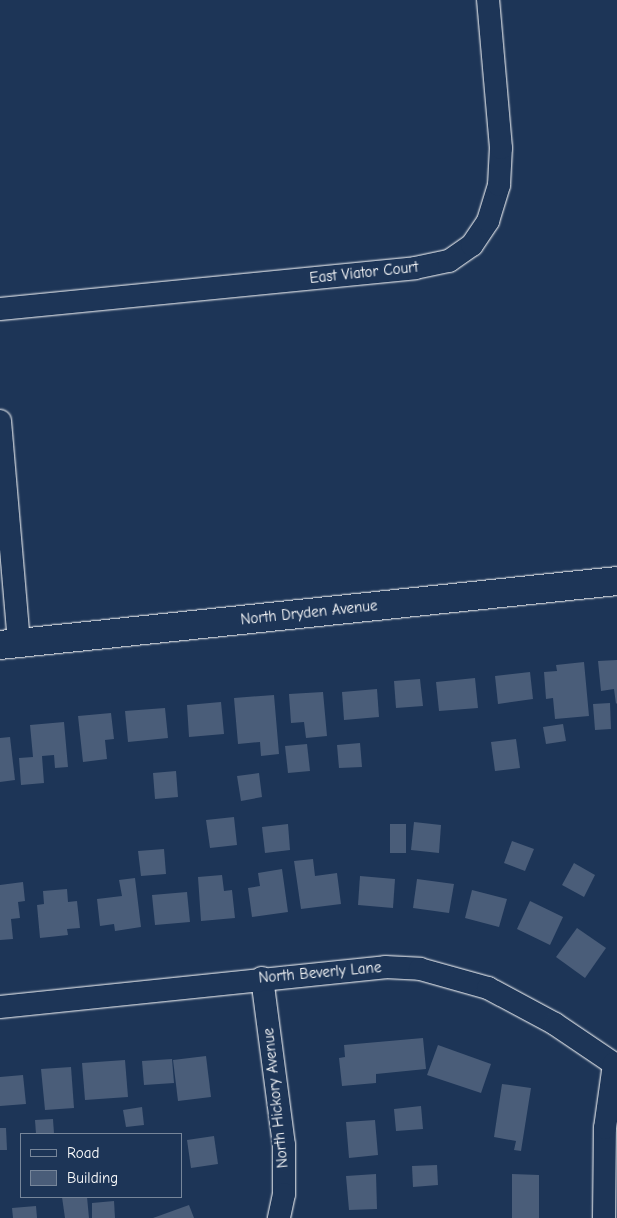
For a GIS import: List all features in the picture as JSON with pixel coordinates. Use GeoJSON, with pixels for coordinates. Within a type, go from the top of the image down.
{"type":"FeatureCollection","features":[{"type":"Feature","properties":{"kind":"street","name":"East Viator Court"},"geometry":{"type":"LineString","coordinates":[[0,309],[415,268],[448,261],[472,245],[488,221],[499,185],[501,148],[488,0]]}},
{"type":"Feature","properties":{"kind":"street"},"geometry":{"type":"LineString","coordinates":[[0,422],[10,644]]}},
{"type":"Feature","properties":{"kind":"street","name":"North Dryden Avenue"},"geometry":{"type":"LineString","coordinates":[[10,644],[617,580]]}},
{"type":"Feature","properties":{"kind":"street","name":"North Beverly Lane"},"geometry":{"type":"LineString","coordinates":[[0,1007],[262,978],[385,967],[420,969],[458,978],[488,988],[587,1044],[615,1065]]}},
{"type":"Feature","properties":{"kind":"street","name":"North Hickory Avenue"},"geometry":{"type":"LineString","coordinates":[[262,978],[284,1145],[284,1194],[278,1218]]}},
{"type":"Feature","properties":{"kind":"street"},"geometry":{"type":"LineString","coordinates":[[604,1218],[604,1128],[615,1065]]}},
{"type":"Feature","properties":{"kind":"building"},"geometry":{"type":"Polygon","coordinates":[[[617,660],[616,704],[614,689],[601,691],[598,661],[617,660]]]}},
{"type":"Feature","properties":{"kind":"building"},"geometry":{"type":"Polygon","coordinates":[[[584,662],[589,716],[555,719],[553,698],[546,699],[544,672],[557,671],[556,665],[584,662]]]}},
{"type":"Feature","properties":{"kind":"building"},"geometry":{"type":"Polygon","coordinates":[[[530,672],[533,699],[498,704],[495,676],[530,672]]]}},
{"type":"Feature","properties":{"kind":"building"},"geometry":{"type":"Polygon","coordinates":[[[475,678],[478,708],[439,711],[436,682],[475,678]]]}},
{"type":"Feature","properties":{"kind":"building"},"geometry":{"type":"Polygon","coordinates":[[[420,679],[423,706],[396,708],[394,681],[420,679]]]}},
{"type":"Feature","properties":{"kind":"building"},"geometry":{"type":"Polygon","coordinates":[[[377,689],[379,717],[344,720],[342,692],[377,689]]]}},
{"type":"Feature","properties":{"kind":"building"},"geometry":{"type":"Polygon","coordinates":[[[323,692],[327,736],[306,738],[304,722],[291,723],[289,694],[323,692]]]}},
{"type":"Feature","properties":{"kind":"building"},"geometry":{"type":"Polygon","coordinates":[[[274,695],[279,754],[261,756],[260,742],[238,744],[234,698],[274,695]]]}},
{"type":"Feature","properties":{"kind":"building"},"geometry":{"type":"Polygon","coordinates":[[[221,702],[224,734],[189,737],[187,705],[221,702]]]}},
{"type":"Feature","properties":{"kind":"building"},"geometry":{"type":"Polygon","coordinates":[[[610,703],[611,729],[595,730],[593,704],[610,703]]]}},
{"type":"Feature","properties":{"kind":"building"},"geometry":{"type":"Polygon","coordinates":[[[165,708],[168,738],[128,742],[125,711],[165,708]]]}},
{"type":"Feature","properties":{"kind":"building"},"geometry":{"type":"Polygon","coordinates":[[[111,713],[114,739],[105,740],[107,759],[83,762],[78,716],[111,713]]]}},
{"type":"Feature","properties":{"kind":"building"},"geometry":{"type":"Polygon","coordinates":[[[64,722],[68,767],[55,768],[54,755],[42,756],[44,783],[21,785],[19,758],[33,757],[30,725],[64,722]]]}},
{"type":"Feature","properties":{"kind":"building"},"geometry":{"type":"Polygon","coordinates":[[[563,724],[566,741],[546,744],[543,727],[563,724]]]}},
{"type":"Feature","properties":{"kind":"building"},"geometry":{"type":"Polygon","coordinates":[[[10,737],[15,780],[0,782],[0,738],[10,737]]]}},
{"type":"Feature","properties":{"kind":"building"},"geometry":{"type":"Polygon","coordinates":[[[516,739],[520,768],[495,771],[491,742],[516,739]]]}},
{"type":"Feature","properties":{"kind":"building"},"geometry":{"type":"Polygon","coordinates":[[[360,743],[362,767],[339,768],[337,745],[360,743]]]}},
{"type":"Feature","properties":{"kind":"building"},"geometry":{"type":"Polygon","coordinates":[[[307,744],[310,771],[288,773],[285,746],[307,744]]]}},
{"type":"Feature","properties":{"kind":"building"},"geometry":{"type":"Polygon","coordinates":[[[176,771],[178,797],[155,799],[153,773],[176,771]]]}},
{"type":"Feature","properties":{"kind":"building"},"geometry":{"type":"Polygon","coordinates":[[[259,773],[262,797],[241,801],[237,776],[259,773]]]}},
{"type":"Feature","properties":{"kind":"building"},"geometry":{"type":"Polygon","coordinates":[[[234,817],[237,845],[210,848],[206,820],[234,817]]]}},
{"type":"Feature","properties":{"kind":"building"},"geometry":{"type":"Polygon","coordinates":[[[414,822],[441,825],[439,853],[411,850],[414,822]]]}},
{"type":"Feature","properties":{"kind":"building"},"geometry":{"type":"Polygon","coordinates":[[[288,824],[290,850],[265,853],[262,827],[288,824]]]}},
{"type":"Feature","properties":{"kind":"building"},"geometry":{"type":"Polygon","coordinates":[[[390,824],[406,824],[406,853],[390,853],[390,824]]]}},
{"type":"Feature","properties":{"kind":"building"},"geometry":{"type":"Polygon","coordinates":[[[512,841],[534,849],[525,871],[504,863],[512,841]]]}},
{"type":"Feature","properties":{"kind":"building"},"geometry":{"type":"Polygon","coordinates":[[[164,849],[166,874],[141,876],[138,851],[164,849]]]}},
{"type":"Feature","properties":{"kind":"building"},"geometry":{"type":"Polygon","coordinates":[[[313,859],[315,876],[337,873],[341,904],[301,909],[294,861],[313,859]]]}},
{"type":"Feature","properties":{"kind":"building"},"geometry":{"type":"Polygon","coordinates":[[[574,863],[595,875],[584,897],[562,885],[574,863]]]}},
{"type":"Feature","properties":{"kind":"building"},"geometry":{"type":"Polygon","coordinates":[[[282,869],[288,912],[252,917],[248,888],[260,886],[258,873],[282,869]]]}},
{"type":"Feature","properties":{"kind":"building"},"geometry":{"type":"Polygon","coordinates":[[[222,875],[224,891],[232,890],[235,918],[201,921],[198,877],[222,875]]]}},
{"type":"Feature","properties":{"kind":"building"},"geometry":{"type":"Polygon","coordinates":[[[360,876],[395,879],[393,908],[358,905],[360,876]]]}},
{"type":"Feature","properties":{"kind":"building"},"geometry":{"type":"Polygon","coordinates":[[[135,878],[141,927],[115,931],[114,924],[100,926],[97,899],[122,896],[119,880],[135,878]]]}},
{"type":"Feature","properties":{"kind":"building"},"geometry":{"type":"Polygon","coordinates":[[[417,879],[454,884],[449,913],[413,908],[417,879]]]}},
{"type":"Feature","properties":{"kind":"building"},"geometry":{"type":"Polygon","coordinates":[[[23,882],[25,901],[18,902],[20,918],[11,919],[13,939],[0,940],[0,885],[23,882]]]}},
{"type":"Feature","properties":{"kind":"building"},"geometry":{"type":"Polygon","coordinates":[[[67,889],[68,902],[77,901],[80,928],[67,929],[68,935],[40,938],[37,905],[44,904],[43,891],[67,889]]]}},
{"type":"Feature","properties":{"kind":"building"},"geometry":{"type":"Polygon","coordinates":[[[472,890],[507,899],[499,927],[465,918],[472,890]]]}},
{"type":"Feature","properties":{"kind":"building"},"geometry":{"type":"Polygon","coordinates":[[[187,892],[190,922],[155,925],[152,895],[187,892]]]}},
{"type":"Feature","properties":{"kind":"building"},"geometry":{"type":"Polygon","coordinates":[[[530,901],[563,917],[550,945],[517,929],[530,901]]]}},
{"type":"Feature","properties":{"kind":"building"},"geometry":{"type":"Polygon","coordinates":[[[577,928],[606,948],[585,978],[556,957],[577,928]]]}},
{"type":"Feature","properties":{"kind":"building"},"geometry":{"type":"Polygon","coordinates":[[[423,1038],[426,1069],[376,1074],[376,1083],[342,1086],[339,1058],[345,1057],[344,1045],[423,1038]]]}},
{"type":"Feature","properties":{"kind":"building"},"geometry":{"type":"Polygon","coordinates":[[[438,1045],[491,1064],[481,1093],[427,1075],[438,1045]]]}},
{"type":"Feature","properties":{"kind":"building"},"geometry":{"type":"Polygon","coordinates":[[[206,1056],[211,1097],[178,1101],[173,1060],[206,1056]]]}},
{"type":"Feature","properties":{"kind":"building"},"geometry":{"type":"Polygon","coordinates":[[[172,1059],[174,1083],[144,1085],[142,1061],[172,1059]]]}},
{"type":"Feature","properties":{"kind":"building"},"geometry":{"type":"Polygon","coordinates":[[[125,1060],[128,1097],[85,1100],[82,1063],[125,1060]]]}},
{"type":"Feature","properties":{"kind":"building"},"geometry":{"type":"Polygon","coordinates":[[[71,1067],[74,1108],[45,1110],[41,1069],[71,1067]]]}},
{"type":"Feature","properties":{"kind":"building"},"geometry":{"type":"Polygon","coordinates":[[[23,1075],[26,1104],[0,1106],[0,1077],[23,1075]]]}},
{"type":"Feature","properties":{"kind":"building"},"geometry":{"type":"Polygon","coordinates":[[[502,1084],[531,1088],[521,1151],[514,1150],[516,1141],[494,1137],[502,1084]]]}},
{"type":"Feature","properties":{"kind":"building"},"geometry":{"type":"Polygon","coordinates":[[[421,1106],[423,1129],[396,1131],[394,1109],[421,1106]]]}},
{"type":"Feature","properties":{"kind":"building"},"geometry":{"type":"Polygon","coordinates":[[[142,1107],[144,1125],[126,1127],[123,1110],[142,1107]]]}},
{"type":"Feature","properties":{"kind":"building"},"geometry":{"type":"Polygon","coordinates":[[[53,1119],[54,1133],[36,1133],[35,1120],[53,1119]]]}},
{"type":"Feature","properties":{"kind":"building"},"geometry":{"type":"Polygon","coordinates":[[[375,1120],[378,1155],[349,1158],[346,1122],[375,1120]]]}},
{"type":"Feature","properties":{"kind":"building"},"geometry":{"type":"Polygon","coordinates":[[[0,1128],[6,1128],[7,1150],[0,1150],[0,1128]]]}},
{"type":"Feature","properties":{"kind":"building"},"geometry":{"type":"Polygon","coordinates":[[[214,1136],[218,1164],[191,1168],[187,1140],[214,1136]]]}},
{"type":"Feature","properties":{"kind":"building"},"geometry":{"type":"Polygon","coordinates":[[[437,1165],[438,1185],[413,1187],[412,1166],[437,1165]]]}},
{"type":"Feature","properties":{"kind":"building"},"geometry":{"type":"Polygon","coordinates":[[[376,1174],[377,1209],[349,1210],[346,1176],[376,1174]]]}},
{"type":"Feature","properties":{"kind":"building"},"geometry":{"type":"Polygon","coordinates":[[[512,1174],[539,1175],[539,1218],[512,1218],[512,1174]]]}},
{"type":"Feature","properties":{"kind":"building"},"geometry":{"type":"Polygon","coordinates":[[[62,1198],[87,1198],[89,1218],[65,1218],[62,1198]]]}},
{"type":"Feature","properties":{"kind":"building"},"geometry":{"type":"Polygon","coordinates":[[[114,1201],[115,1218],[92,1218],[92,1203],[114,1201]]]}},
{"type":"Feature","properties":{"kind":"building"},"geometry":{"type":"Polygon","coordinates":[[[189,1205],[194,1218],[153,1218],[189,1205]]]}},
{"type":"Feature","properties":{"kind":"building"},"geometry":{"type":"Polygon","coordinates":[[[36,1206],[37,1218],[13,1218],[12,1208],[36,1206]]]}}]}
